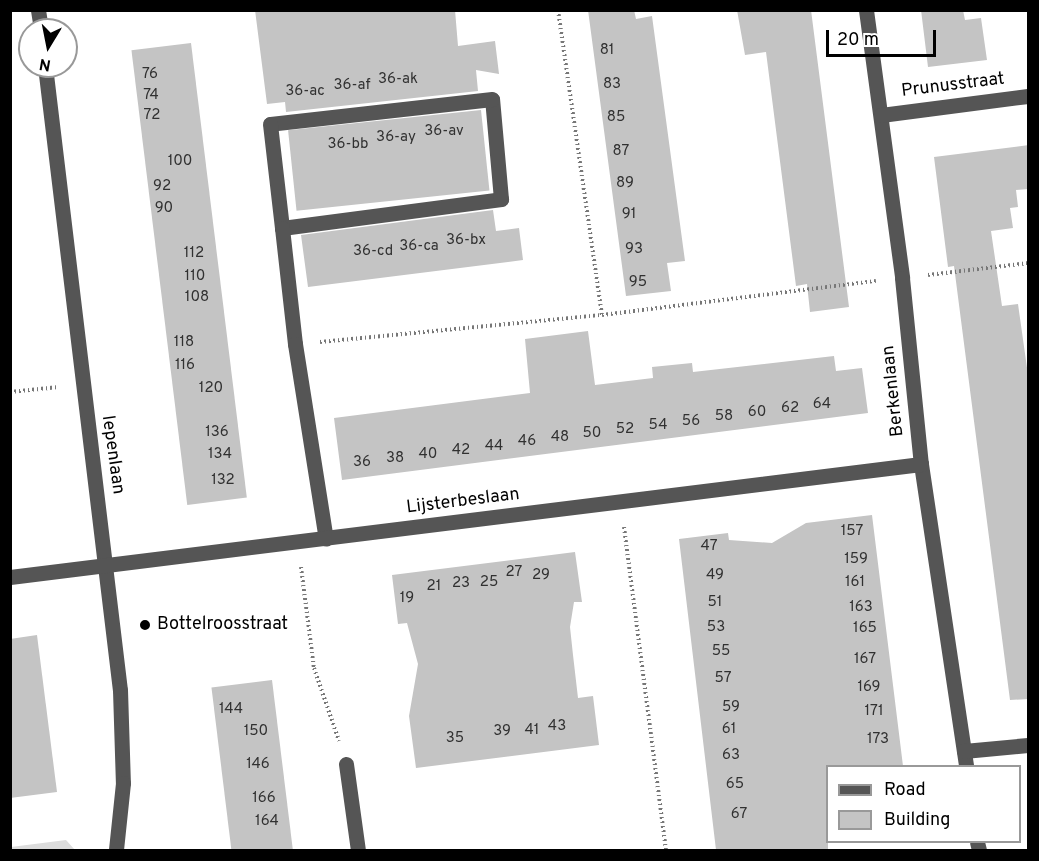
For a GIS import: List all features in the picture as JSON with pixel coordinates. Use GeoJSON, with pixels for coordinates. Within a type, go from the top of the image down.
{"type":"FeatureCollection","features":[{"type":"Feature","properties":{"kind":"street","name":"Berkenlaan"},"geometry":{"type":"LineString","coordinates":[[866,10],[902,278],[921,464],[965,759]]}},
{"type":"Feature","properties":{"kind":"street","name":"Iepenlaan"},"geometry":{"type":"LineString","coordinates":[[46,78],[107,566],[120,690],[122,760],[116,850]]}},
{"type":"Feature","properties":{"kind":"street","name":"Prunusstraat"},"geometry":{"type":"LineString","coordinates":[[881,115],[1029,96]]}},
{"type":"Feature","properties":{"kind":"street"},"geometry":{"type":"LineString","coordinates":[[282,228],[501,199],[492,99],[270,124],[295,344],[326,539]]}},
{"type":"Feature","properties":{"kind":"street","name":"Lijsterbeslaan"},"geometry":{"type":"LineString","coordinates":[[10,577],[921,464]]}},
{"type":"Feature","properties":{"kind":"street"},"geometry":{"type":"LineString","coordinates":[[965,759],[1029,744]]}},
{"type":"Feature","properties":{"kind":"street"},"geometry":{"type":"LineString","coordinates":[[346,764],[358,850]]}},
{"type":"Feature","properties":{"kind":"path"},"geometry":{"type":"LineString","coordinates":[[558,10],[602,315]]}},
{"type":"Feature","properties":{"kind":"path"},"geometry":{"type":"LineString","coordinates":[[295,344],[602,315],[1029,263]]}},
{"type":"Feature","properties":{"kind":"path"},"geometry":{"type":"LineString","coordinates":[[10,392],[83,384]]}},
{"type":"Feature","properties":{"kind":"path"},"geometry":{"type":"LineString","coordinates":[[621,502],[666,850]]}},
{"type":"Feature","properties":{"kind":"path"},"geometry":{"type":"LineString","coordinates":[[298,543],[314,668],[346,764]]}},
{"type":"Feature","properties":{"kind":"shaded area"},"geometry":{"type":"Polygon","coordinates":[[[66,840],[75,850],[11,850],[11,847],[66,840]]]}},
{"type":"Feature","properties":{"kind":"building"},"geometry":{"type":"Polygon","coordinates":[[[255,10],[455,10],[458,46],[495,41],[499,74],[476,70],[478,91],[286,112],[285,102],[267,104],[255,10]]]}},
{"type":"Feature","properties":{"kind":"building"},"geometry":{"type":"Polygon","coordinates":[[[588,10],[634,10],[636,19],[652,16],[685,261],[667,263],[671,291],[626,296],[588,10]]]}},
{"type":"Feature","properties":{"kind":"building"},"geometry":{"type":"Polygon","coordinates":[[[737,10],[811,10],[849,307],[810,312],[807,284],[796,286],[766,52],[745,55],[737,10]]]}},
{"type":"Feature","properties":{"kind":"building"},"geometry":{"type":"Polygon","coordinates":[[[921,10],[963,10],[965,20],[981,18],[987,60],[928,67],[921,10]]]}},
{"type":"Feature","properties":{"kind":"building"},"geometry":{"type":"Polygon","coordinates":[[[191,43],[247,498],[187,505],[131,50],[191,43]]]}},
{"type":"Feature","properties":{"kind":"building"},"geometry":{"type":"Polygon","coordinates":[[[481,110],[489,191],[297,211],[288,130],[481,110]]]}},
{"type":"Feature","properties":{"kind":"building"},"geometry":{"type":"Polygon","coordinates":[[[1029,145],[1029,189],[1016,190],[1018,207],[1010,208],[1013,228],[991,231],[1002,306],[1018,304],[1029,382],[1029,699],[1010,700],[954,266],[948,267],[934,157],[1029,145]]]}},
{"type":"Feature","properties":{"kind":"building"},"geometry":{"type":"Polygon","coordinates":[[[493,210],[496,231],[519,228],[523,260],[308,287],[301,235],[493,210]]]}},
{"type":"Feature","properties":{"kind":"building"},"geometry":{"type":"Polygon","coordinates":[[[588,331],[595,385],[653,378],[652,367],[692,363],[693,372],[834,356],[836,371],[862,368],[868,413],[342,480],[334,418],[530,393],[525,339],[588,331]]]}},
{"type":"Feature","properties":{"kind":"building"},"geometry":{"type":"Polygon","coordinates":[[[872,515],[903,765],[826,765],[826,843],[828,843],[828,850],[716,850],[679,539],[728,533],[729,540],[772,543],[806,523],[872,515]]]}},
{"type":"Feature","properties":{"kind":"building"},"geometry":{"type":"Polygon","coordinates":[[[575,552],[582,602],[574,602],[570,627],[578,698],[593,696],[599,745],[416,768],[409,716],[418,664],[407,623],[398,624],[392,575],[575,552]]]}},
{"type":"Feature","properties":{"kind":"building"},"geometry":{"type":"Polygon","coordinates":[[[37,635],[57,792],[10,798],[10,639],[37,635]]]}},
{"type":"Feature","properties":{"kind":"building"},"geometry":{"type":"Polygon","coordinates":[[[272,680],[293,850],[231,850],[211,687],[272,680]]]}},
{"type":"Feature","properties":{"kind":"place","name":"Bottelroosstraat"},"geometry":{"type":"Point","coordinates":[145,625]}}]}
